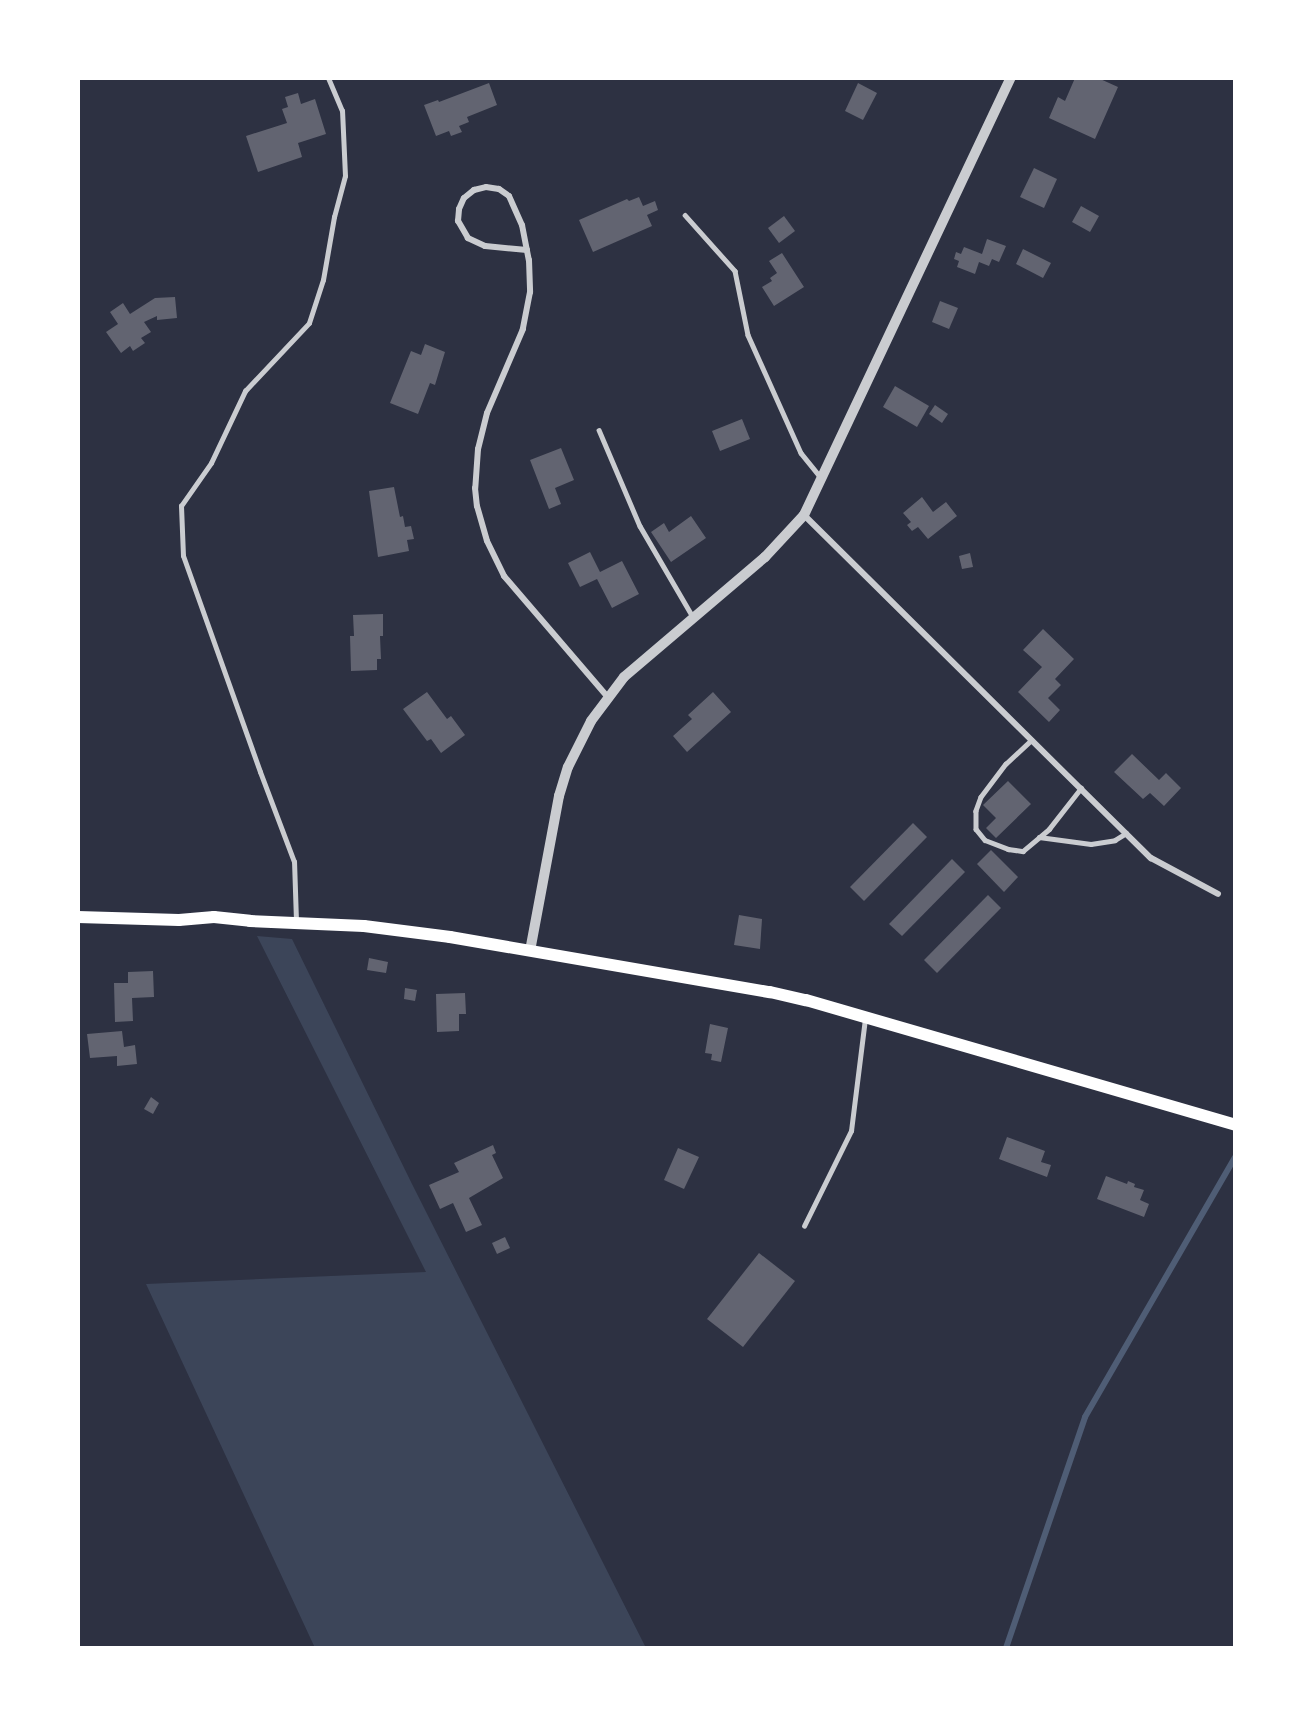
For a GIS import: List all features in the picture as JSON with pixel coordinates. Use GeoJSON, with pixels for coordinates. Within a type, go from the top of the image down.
{"type":"FeatureCollection","features":[{"type":"Feature","properties":{"kind":"main road"},"geometry":{"type":"LineString","coordinates":[[78,917],[179,920],[214,917],[402,930],[662,973],[732,988],[770,992],[1235,1125]]}},
{"type":"Feature","properties":{"kind":"street"},"geometry":{"type":"LineString","coordinates":[[530,951],[559,796],[579,745],[607,696],[641,661],[780,543],[804,515],[1011,78]]}},
{"type":"Feature","properties":{"kind":"street"},"geometry":{"type":"LineString","coordinates":[[527,250],[485,246],[468,238],[458,221],[459,209],[464,198],[474,190],[486,187],[504,192],[516,206],[527,250],[528,311],[482,431],[475,468],[477,506],[491,551],[504,576],[607,696]]}},
{"type":"Feature","properties":{"kind":"street"},"geometry":{"type":"LineString","coordinates":[[804,515],[1151,858],[1218,894]]}},
{"type":"Feature","properties":{"kind":"lane"},"geometry":{"type":"LineString","coordinates":[[296,921],[294,862],[183,556],[181,506],[211,463],[245,392],[309,323],[323,280],[334,217],[345,176],[342,111],[328,78]]}},
{"type":"Feature","properties":{"kind":"lane"},"geometry":{"type":"LineString","coordinates":[[685,215],[735,271],[748,335],[801,453],[822,480]]}},
{"type":"Feature","properties":{"kind":"lane"},"geometry":{"type":"LineString","coordinates":[[599,430],[640,526],[693,617]]}},
{"type":"Feature","properties":{"kind":"lane"},"geometry":{"type":"LineString","coordinates":[[1032,740],[1006,764],[981,797],[976,811],[976,829],[985,840],[1008,849],[1023,851],[1039,837],[1081,788]]}},
{"type":"Feature","properties":{"kind":"lane"},"geometry":{"type":"LineString","coordinates":[[1039,837],[1091,844],[1115,840],[1126,834]]}},
{"type":"Feature","properties":{"kind":"lane"},"geometry":{"type":"LineString","coordinates":[[804,1226],[851,1131],[866,1018]]}},
{"type":"Feature","properties":{"kind":"shaded area"},"geometry":{"type":"Polygon","coordinates":[[[257,936],[292,939],[412,1184],[646,1648],[315,1648],[146,1284],[426,1272],[257,936]]]}},
{"type":"Feature","properties":{"kind":"building"},"geometry":{"type":"Polygon","coordinates":[[[1075,78],[1098,78],[1118,87],[1095,139],[1049,118],[1058,97],[1065,101],[1075,78]]]}},
{"type":"Feature","properties":{"kind":"building"},"geometry":{"type":"Polygon","coordinates":[[[489,83],[497,105],[467,117],[469,122],[459,126],[462,132],[451,136],[449,131],[436,136],[424,105],[438,100],[439,102],[489,83]]]}},
{"type":"Feature","properties":{"kind":"building"},"geometry":{"type":"Polygon","coordinates":[[[858,83],[877,93],[863,120],[845,111],[858,83]]]}},
{"type":"Feature","properties":{"kind":"building"},"geometry":{"type":"Polygon","coordinates":[[[298,93],[301,104],[315,99],[326,134],[298,143],[302,157],[258,172],[246,136],[287,123],[282,109],[288,107],[285,97],[298,93]]]}},
{"type":"Feature","properties":{"kind":"building"},"geometry":{"type":"Polygon","coordinates":[[[1034,168],[1057,179],[1044,208],[1020,197],[1034,168]]]}},
{"type":"Feature","properties":{"kind":"building"},"geometry":{"type":"Polygon","coordinates":[[[639,197],[643,206],[655,201],[658,210],[647,215],[652,226],[593,252],[579,220],[627,199],[629,201],[639,197]]]}},
{"type":"Feature","properties":{"kind":"building"},"geometry":{"type":"Polygon","coordinates":[[[1081,206],[1099,216],[1090,232],[1072,222],[1081,206]]]}},
{"type":"Feature","properties":{"kind":"building"},"geometry":{"type":"Polygon","coordinates":[[[784,216],[795,231],[779,243],[768,228],[784,216]]]}},
{"type":"Feature","properties":{"kind":"building"},"geometry":{"type":"Polygon","coordinates":[[[987,239],[1006,246],[999,262],[992,259],[989,266],[979,262],[975,274],[957,267],[959,261],[954,259],[956,252],[961,254],[964,247],[982,254],[987,239]]]}},
{"type":"Feature","properties":{"kind":"building"},"geometry":{"type":"Polygon","coordinates":[[[1023,249],[1051,263],[1043,278],[1016,264],[1023,249]]]}},
{"type":"Feature","properties":{"kind":"building"},"geometry":{"type":"Polygon","coordinates":[[[782,253],[804,287],[774,306],[762,287],[772,281],[770,278],[777,273],[769,261],[782,253]]]}},
{"type":"Feature","properties":{"kind":"building"},"geometry":{"type":"Polygon","coordinates":[[[175,297],[177,318],[157,320],[157,316],[144,322],[151,332],[141,338],[145,343],[133,351],[130,346],[121,353],[106,332],[118,324],[110,312],[123,303],[130,314],[155,298],[175,297]]]}},
{"type":"Feature","properties":{"kind":"building"},"geometry":{"type":"Polygon","coordinates":[[[940,301],[958,308],[949,329],[932,322],[940,301]]]}},
{"type":"Feature","properties":{"kind":"building"},"geometry":{"type":"Polygon","coordinates":[[[425,344],[445,352],[435,385],[430,383],[418,414],[390,403],[411,351],[421,355],[425,344]]]}},
{"type":"Feature","properties":{"kind":"building"},"geometry":{"type":"Polygon","coordinates":[[[895,386],[929,406],[917,427],[883,407],[895,386]]]}},
{"type":"Feature","properties":{"kind":"building"},"geometry":{"type":"Polygon","coordinates":[[[935,405],[948,414],[942,423],[929,414],[935,405]]]}},
{"type":"Feature","properties":{"kind":"building"},"geometry":{"type":"Polygon","coordinates":[[[742,419],[750,439],[720,451],[712,431],[742,419]]]}},
{"type":"Feature","properties":{"kind":"building"},"geometry":{"type":"Polygon","coordinates":[[[561,448],[574,480],[555,488],[561,504],[549,509],[530,460],[561,448]]]}},
{"type":"Feature","properties":{"kind":"building"},"geometry":{"type":"Polygon","coordinates":[[[394,487],[400,517],[403,516],[405,527],[411,526],[414,539],[407,540],[409,551],[378,557],[369,491],[394,487]]]}},
{"type":"Feature","properties":{"kind":"building"},"geometry":{"type":"Polygon","coordinates":[[[922,497],[933,512],[946,502],[957,516],[928,539],[918,527],[912,531],[907,525],[911,522],[903,513],[922,497]]]}},
{"type":"Feature","properties":{"kind":"building"},"geometry":{"type":"Polygon","coordinates":[[[691,516],[706,538],[671,562],[651,532],[664,523],[669,532],[691,516]]]}},
{"type":"Feature","properties":{"kind":"building"},"geometry":{"type":"Polygon","coordinates":[[[590,552],[600,572],[622,561],[639,594],[612,608],[597,579],[580,587],[568,563],[590,552]]]}},
{"type":"Feature","properties":{"kind":"building"},"geometry":{"type":"Polygon","coordinates":[[[970,553],[973,567],[962,569],[959,556],[970,553]]]}},
{"type":"Feature","properties":{"kind":"building"},"geometry":{"type":"Polygon","coordinates":[[[383,614],[383,636],[380,636],[381,659],[377,659],[377,670],[351,671],[350,636],[354,636],[353,615],[383,614]]]}},
{"type":"Feature","properties":{"kind":"building"},"geometry":{"type":"Polygon","coordinates":[[[1043,629],[1074,659],[1055,679],[1061,685],[1048,698],[1060,710],[1049,722],[1018,692],[1042,667],[1023,650],[1043,629]]]}},
{"type":"Feature","properties":{"kind":"building"},"geometry":{"type":"Polygon","coordinates":[[[427,692],[447,719],[451,716],[465,735],[441,753],[431,739],[427,741],[403,709],[427,692]]]}},
{"type":"Feature","properties":{"kind":"building"},"geometry":{"type":"Polygon","coordinates":[[[713,692],[731,712],[687,752],[673,736],[692,719],[688,715],[713,692]]]}},
{"type":"Feature","properties":{"kind":"building"},"geometry":{"type":"Polygon","coordinates":[[[1132,754],[1159,780],[1166,773],[1181,788],[1164,806],[1150,793],[1143,799],[1114,772],[1132,754]]]}},
{"type":"Feature","properties":{"kind":"building"},"geometry":{"type":"Polygon","coordinates":[[[1008,781],[1031,804],[996,838],[986,828],[996,818],[983,805],[1008,781]]]}},
{"type":"Feature","properties":{"kind":"building"},"geometry":{"type":"Polygon","coordinates":[[[913,823],[927,837],[864,901],[850,887],[913,823]]]}},
{"type":"Feature","properties":{"kind":"building"},"geometry":{"type":"Polygon","coordinates":[[[991,850],[1018,877],[1004,892],[977,864],[991,850]]]}},
{"type":"Feature","properties":{"kind":"building"},"geometry":{"type":"Polygon","coordinates":[[[952,859],[965,872],[902,936],[889,924],[952,859]]]}},
{"type":"Feature","properties":{"kind":"building"},"geometry":{"type":"Polygon","coordinates":[[[988,895],[1001,908],[937,973],[924,960],[988,895]]]}},
{"type":"Feature","properties":{"kind":"building"},"geometry":{"type":"Polygon","coordinates":[[[739,915],[762,919],[760,949],[734,945],[739,915]]]}},
{"type":"Feature","properties":{"kind":"building"},"geometry":{"type":"Polygon","coordinates":[[[369,958],[388,962],[386,973],[367,970],[369,958]]]}},
{"type":"Feature","properties":{"kind":"building"},"geometry":{"type":"Polygon","coordinates":[[[153,971],[154,997],[132,998],[133,1021],[115,1022],[114,983],[128,983],[128,972],[153,971]]]}},
{"type":"Feature","properties":{"kind":"building"},"geometry":{"type":"Polygon","coordinates":[[[405,988],[417,990],[415,1001],[404,999],[405,988]]]}},
{"type":"Feature","properties":{"kind":"building"},"geometry":{"type":"Polygon","coordinates":[[[465,993],[466,1014],[459,1014],[459,1031],[437,1032],[436,994],[465,993]]]}},
{"type":"Feature","properties":{"kind":"building"},"geometry":{"type":"Polygon","coordinates":[[[710,1024],[728,1028],[721,1062],[711,1060],[712,1054],[705,1053],[710,1024]]]}},
{"type":"Feature","properties":{"kind":"building"},"geometry":{"type":"Polygon","coordinates":[[[122,1031],[124,1047],[135,1045],[137,1064],[117,1066],[117,1056],[90,1058],[87,1034],[122,1031]]]}},
{"type":"Feature","properties":{"kind":"building"},"geometry":{"type":"Polygon","coordinates":[[[151,1097],[159,1103],[153,1114],[144,1109],[151,1097]]]}},
{"type":"Feature","properties":{"kind":"building"},"geometry":{"type":"Polygon","coordinates":[[[1007,1137],[1045,1151],[1041,1162],[1051,1165],[1047,1177],[999,1159],[1007,1137]]]}},
{"type":"Feature","properties":{"kind":"building"},"geometry":{"type":"Polygon","coordinates":[[[493,1145],[496,1153],[492,1155],[503,1178],[469,1198],[482,1225],[466,1232],[453,1203],[440,1209],[429,1185],[459,1172],[454,1163],[493,1145]]]}},
{"type":"Feature","properties":{"kind":"building"},"geometry":{"type":"Polygon","coordinates":[[[678,1148],[699,1157],[684,1189],[664,1180],[678,1148]]]}},
{"type":"Feature","properties":{"kind":"building"},"geometry":{"type":"Polygon","coordinates":[[[1106,1176],[1127,1184],[1128,1181],[1135,1184],[1134,1187],[1144,1190],[1140,1200],[1149,1204],[1144,1217],[1097,1199],[1106,1176]]]}},
{"type":"Feature","properties":{"kind":"building"},"geometry":{"type":"Polygon","coordinates":[[[505,1237],[510,1248],[497,1254],[492,1243],[505,1237]]]}},
{"type":"Feature","properties":{"kind":"building"},"geometry":{"type":"Polygon","coordinates":[[[759,1253],[795,1281],[743,1347],[707,1319],[759,1253]]]}},
{"type":"Feature","properties":{"kind":"waterway"},"geometry":{"type":"LineString","coordinates":[[1006,1648],[1085,1417],[1235,1157]]}}]}
